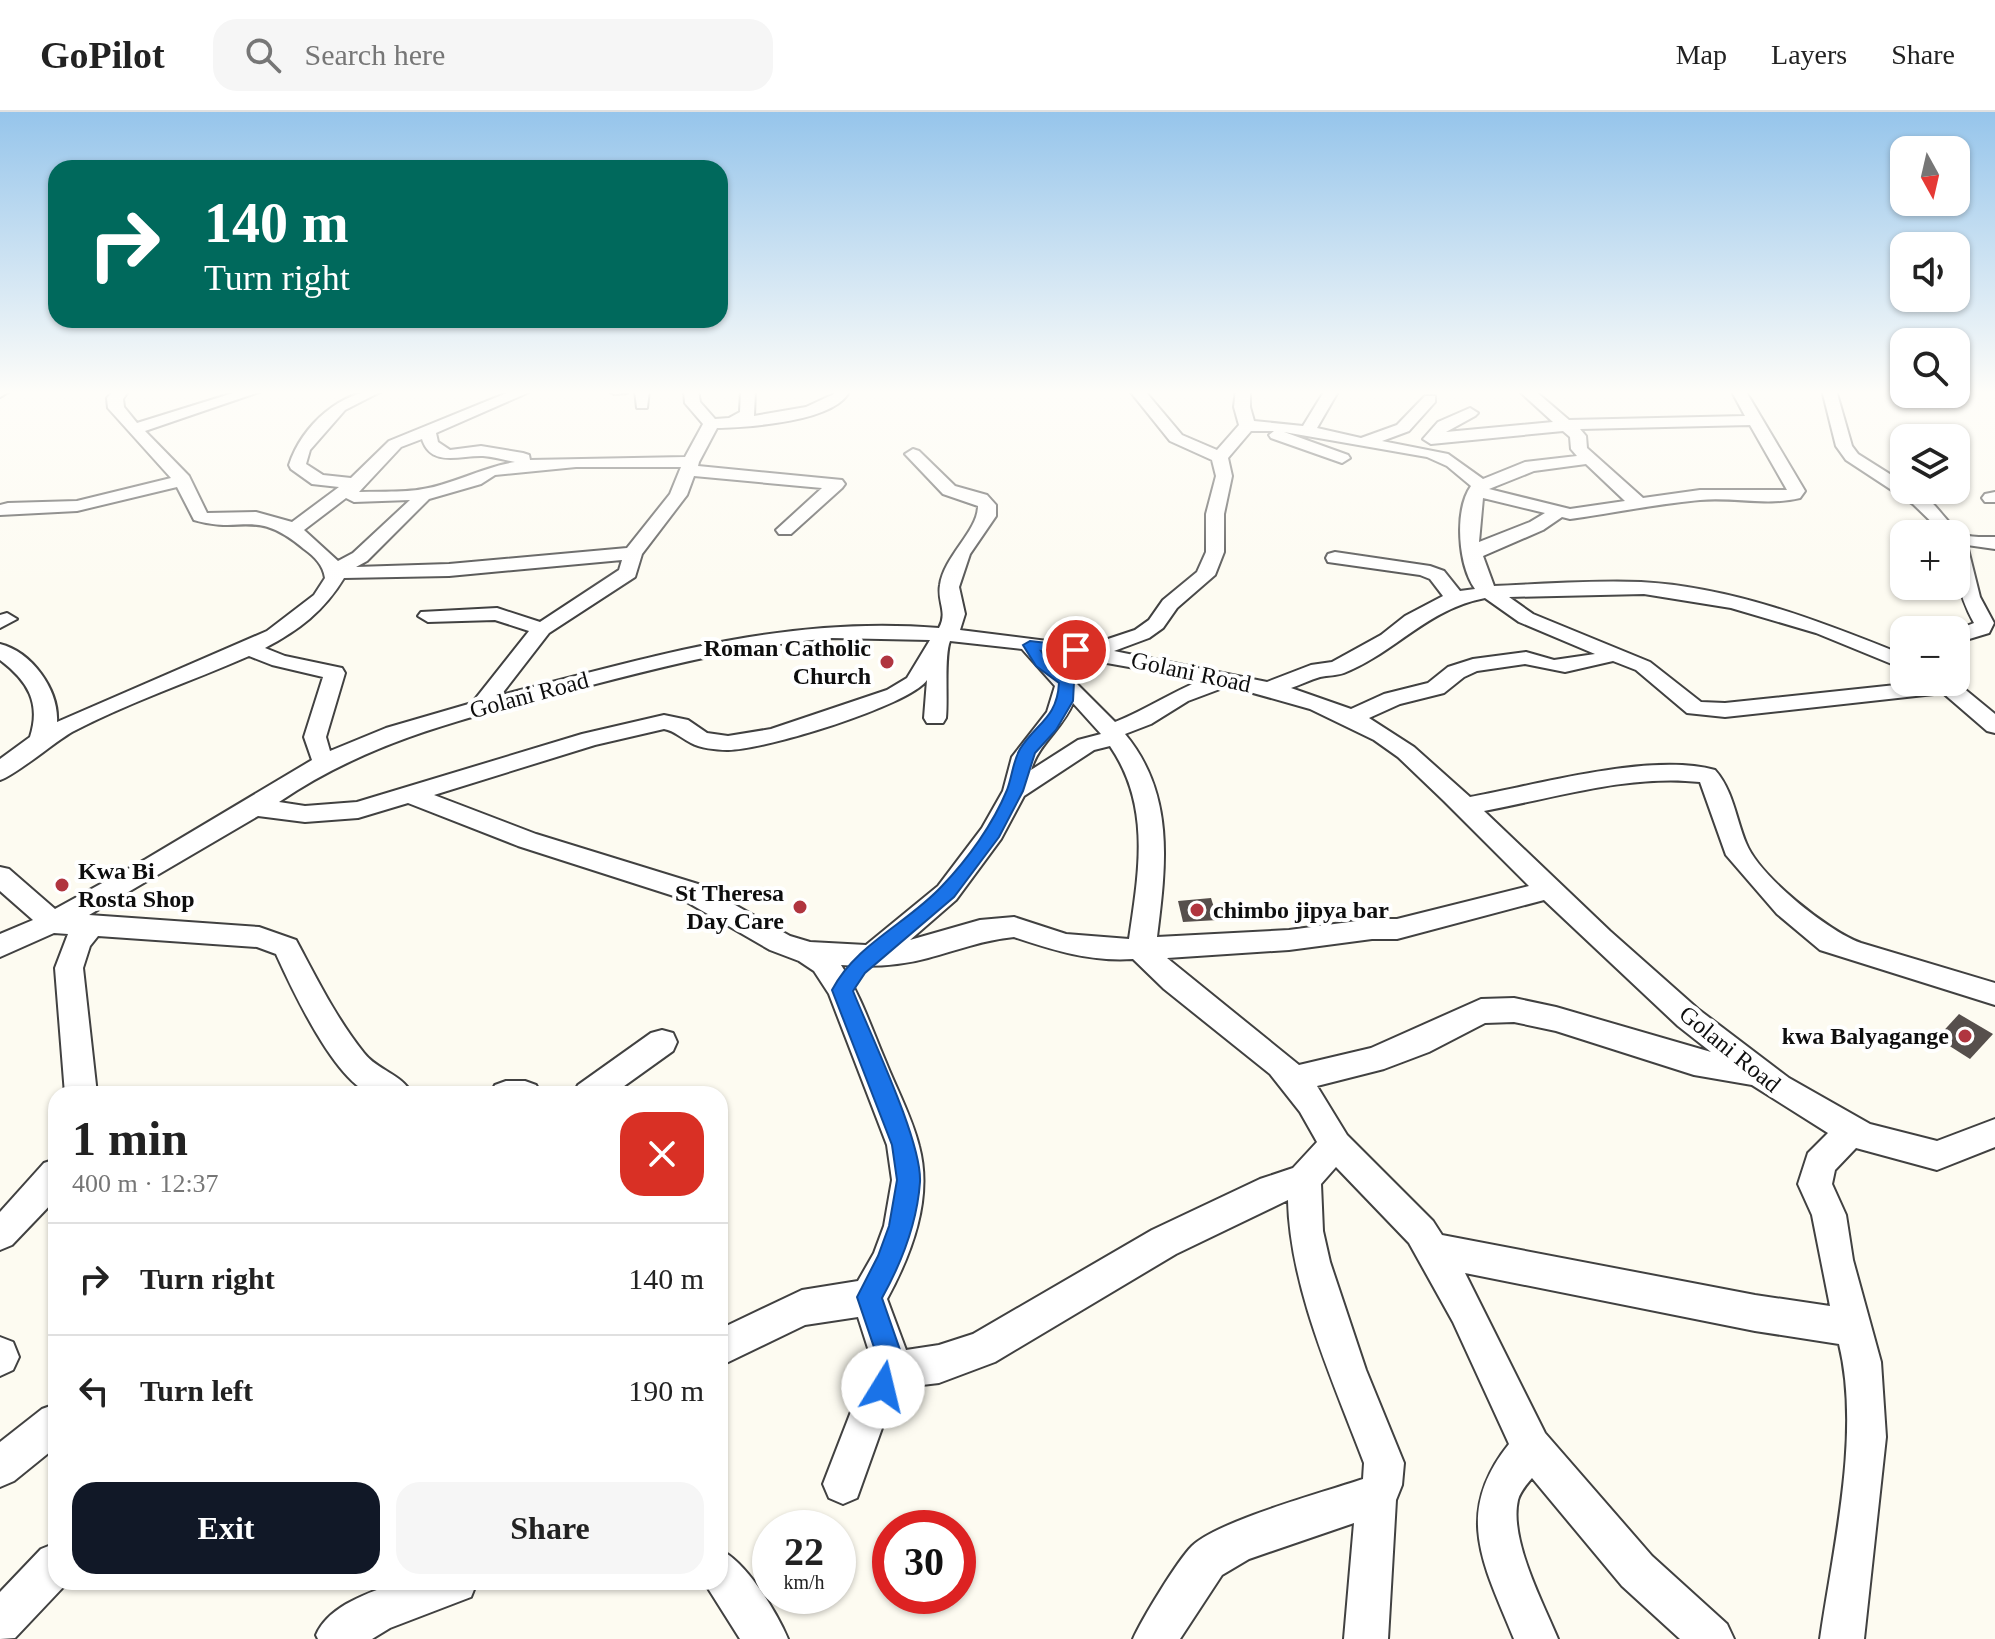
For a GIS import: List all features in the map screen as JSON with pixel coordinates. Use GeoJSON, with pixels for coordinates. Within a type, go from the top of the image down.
{"type":"FeatureCollection","features":[{"type":"Feature","properties":{"kind":"street"},"geometry":{"type":"LineString","coordinates":[[0,772],[41,740],[131,696],[250,649],[311,608],[331,586],[334,572],[322,554],[278,520],[200,516],[183,480],[168,461]]}},
{"type":"Feature","properties":{"kind":"street"},"geometry":{"type":"LineString","coordinates":[[298,461],[297,465],[318,480],[355,484]]}},
{"type":"Feature","properties":{"kind":"street"},"geometry":{"type":"LineString","coordinates":[[293,530],[314,511],[369,473],[379,461]]}},
{"type":"Feature","properties":{"kind":"street"},"geometry":{"type":"LineString","coordinates":[[528,461],[533,464]]}},
{"type":"Feature","properties":{"kind":"street"},"geometry":{"type":"LineString","coordinates":[[480,707],[542,629],[628,573],[633,553],[678,495],[691,461]]}},
{"type":"Feature","properties":{"kind":"street"},"geometry":{"type":"LineString","coordinates":[[253,807],[305,814],[336,813],[386,804],[590,739],[664,722],[680,725],[701,739],[728,743],[774,736],[895,695],[915,682],[950,629],[955,614],[949,587],[954,568],[969,540],[981,528],[987,505],[981,499],[949,490],[920,461]]}},
{"type":"Feature","properties":{"kind":"street"},"geometry":{"type":"LineString","coordinates":[[1091,652],[1142,634],[1156,624],[1170,604],[1205,575],[1215,552],[1215,514],[1224,476],[1221,461]]}},
{"type":"Feature","properties":{"kind":"street"},"geometry":{"type":"LineString","coordinates":[[1445,461],[1479,489],[1556,513],[1570,514],[1700,495],[1738,493],[1781,497],[1794,494],[1796,491],[1778,461]]}},
{"type":"Feature","properties":{"kind":"street"},"geometry":{"type":"LineString","coordinates":[[1570,461],[1531,466],[1479,489],[1469,523],[1469,544],[1481,583],[1489,592],[1526,618],[1643,666],[1682,699],[1705,711],[1890,690]]}},
{"type":"Feature","properties":{"kind":"street"},"geometry":{"type":"LineString","coordinates":[[1592,461],[1638,503]]}},
{"type":"Feature","properties":{"kind":"street"},"geometry":{"type":"LineString","coordinates":[[1859,461],[1919,500],[1940,520]]}},
{"type":"Feature","properties":{"kind":"street"},"geometry":{"type":"LineString","coordinates":[[355,484],[350,492],[354,497],[419,495],[475,480],[490,471],[533,464],[689,466],[836,484],[785,530]]}},
{"type":"Feature","properties":{"kind":"street"},"geometry":{"type":"LineString","coordinates":[[0,510],[18,505],[41,509],[92,504],[183,480]]}},
{"type":"Feature","properties":{"kind":"street"},"geometry":{"type":"LineString","coordinates":[[334,572],[360,557],[419,501],[422,496],[419,495]]}},
{"type":"Feature","properties":{"kind":"street"},"geometry":{"type":"LineString","coordinates":[[1474,553],[1495,540],[1540,527],[1556,513]]}},
{"type":"Feature","properties":{"kind":"street"},"geometry":{"type":"LineString","coordinates":[[1970,539],[1995,543]]}},
{"type":"Feature","properties":{"kind":"street"},"geometry":{"type":"LineString","coordinates":[[334,572],[449,570],[633,553]]}},
{"type":"Feature","properties":{"kind":"street"},"geometry":{"type":"LineString","coordinates":[[1335,558],[1423,570],[1437,575],[1455,598]]}},
{"type":"Feature","properties":{"kind":"street"},"geometry":{"type":"LineString","coordinates":[[1269,689],[1319,670],[1337,668],[1388,639],[1412,620],[1455,598],[1489,592],[1596,587],[1689,593],[1774,612],[1890,655]]}},
{"type":"Feature","properties":{"kind":"street"},"geometry":{"type":"LineString","coordinates":[[1970,597],[1984,623],[1982,629],[1970,633]]}},
{"type":"Feature","properties":{"kind":"street"},"geometry":{"type":"LineString","coordinates":[[428,616],[497,614],[542,629]]}},
{"type":"Feature","properties":{"kind":"street","name":"Golani Road"},"geometry":{"type":"LineString","coordinates":[[0,946],[54,923],[325,762],[390,735],[480,707],[684,654],[783,636],[844,632],[939,643],[1030,645],[1091,652],[1226,679],[1269,689],[1351,717],[1407,753],[1547,890],[1755,1072],[1792,1099],[1851,1132],[1911,1154],[1953,1154],[1988,1140],[1995,1133]]}},
{"type":"Feature","properties":{"kind":"street"},"geometry":{"type":"LineString","coordinates":[[935,718],[939,643]]}},
{"type":"Feature","properties":{"kind":"street"},"geometry":{"type":"LineString","coordinates":[[1030,645],[1042,663],[1066,682],[1113,734],[1139,772],[1152,817],[1154,867],[1141,950]]}},
{"type":"Feature","properties":{"kind":"street"},"geometry":{"type":"LineString","coordinates":[[250,649],[279,661],[334,673],[315,737],[317,749],[325,762]]}},
{"type":"Feature","properties":{"kind":"street"},"geometry":{"type":"LineString","coordinates":[[0,650],[22,668],[45,695],[49,721],[41,740]]}},
{"type":"Feature","properties":{"kind":"street"},"geometry":{"type":"LineString","coordinates":[[1351,717],[1392,699],[1436,688],[1456,672],[1473,665],[1526,658],[1553,666],[1565,666],[1596,661],[1614,653]]}},
{"type":"Feature","properties":{"kind":"street"},"geometry":{"type":"LineString","coordinates":[[1015,791],[1086,745],[1143,719],[1180,696],[1226,679]]}},
{"type":"Feature","properties":{"kind":"street"},"geometry":{"type":"LineString","coordinates":[[842,990],[858,968],[947,893],[992,833],[1015,791],[1027,751],[1051,726],[1066,701],[1066,682]]}},
{"type":"Feature","properties":{"kind":"street"},"geometry":{"type":"LineString","coordinates":[[1959,696],[1995,726]]}},
{"type":"Feature","properties":{"kind":"street"},"geometry":{"type":"LineString","coordinates":[[1463,807],[1632,775],[1672,771],[1707,775],[1714,783],[1735,849],[1768,888],[1814,931],[1830,943],[1854,952],[1995,994]]}},
{"type":"Feature","properties":{"kind":"street"},"geometry":{"type":"LineString","coordinates":[[410,795],[527,840],[689,891],[780,943],[809,953],[824,963],[842,990],[903,1145],[908,1180],[901,1226],[889,1261],[869,1297],[894,1370]]}},
{"type":"Feature","properties":{"kind":"street"},"geometry":{"type":"LineString","coordinates":[[3,882],[54,923],[259,937],[286,947],[312,1002],[356,1066],[385,1086]]}},
{"type":"Feature","properties":{"kind":"street"},"geometry":{"type":"LineString","coordinates":[[809,953],[872,956],[925,948],[980,930],[1014,927],[1066,944],[1141,950],[1397,929],[1547,890]]}},
{"type":"Feature","properties":{"kind":"street"},"geometry":{"type":"LineString","coordinates":[[80,1086],[69,968],[77,942],[90,927]]}},
{"type":"Feature","properties":{"kind":"street"},"geometry":{"type":"LineString","coordinates":[[1141,950],[1174,981],[1281,1065],[1294,1079],[1336,1145],[1421,1232],[1466,1309],[1531,1447],[1637,1571],[1712,1639]]}},
{"type":"Feature","properties":{"kind":"street"},"geometry":{"type":"LineString","coordinates":[[1294,1079],[1373,1060],[1418,1043],[1481,1011],[1514,1010],[1556,1019],[1694,1062],[1755,1072]]}},
{"type":"Feature","properties":{"kind":"street"},"geometry":{"type":"LineString","coordinates":[[600,1086],[662,1042]]}},
{"type":"Feature","properties":{"kind":"street"},"geometry":{"type":"LineString","coordinates":[[1842,1639],[1858,1493],[1867,1452],[1862,1362],[1836,1260],[1829,1215],[1815,1184],[1820,1163],[1851,1132]]}},
{"type":"Feature","properties":{"kind":"street"},"geometry":{"type":"LineString","coordinates":[[843,1484],[872,1404],[894,1370],[939,1364],[982,1349],[1164,1242],[1250,1200],[1304,1179],[1336,1145]]}},
{"type":"Feature","properties":{"kind":"street"},"geometry":{"type":"LineString","coordinates":[[1304,1179],[1306,1231],[1313,1262],[1347,1370],[1384,1463],[1382,1485],[1376,1495],[1366,1639]]}},
{"type":"Feature","properties":{"kind":"street"},"geometry":{"type":"LineString","coordinates":[[0,1234],[48,1184]]}},
{"type":"Feature","properties":{"kind":"street"},"geometry":{"type":"LineString","coordinates":[[1433,1250],[1755,1313],[1854,1328]]}},
{"type":"Feature","properties":{"kind":"street"},"geometry":{"type":"LineString","coordinates":[[728,1344],[802,1308],[869,1297]]}},
{"type":"Feature","properties":{"kind":"street"},"geometry":{"type":"LineString","coordinates":[[0,1467],[48,1429]]}},
{"type":"Feature","properties":{"kind":"street"},"geometry":{"type":"LineString","coordinates":[[1531,1447],[1507,1480],[1498,1500],[1498,1528],[1536,1639]]}},
{"type":"Feature","properties":{"kind":"street"},"geometry":{"type":"LineString","coordinates":[[1155,1639],[1207,1560],[1239,1542],[1376,1495]]}},
{"type":"Feature","properties":{"kind":"street"},"geometry":{"type":"LineString","coordinates":[[0,1623],[48,1572]]}},
{"type":"Feature","properties":{"kind":"street"},"geometry":{"type":"LineString","coordinates":[[728,1584],[760,1637]]}},
{"type":"Feature","properties":{"kind":"street"},"geometry":{"type":"LineString","coordinates":[[338,1635],[377,1611],[434,1590]]}},
{"type":"Feature","properties":{"kind":"building","name":"chimbo jipya bar"},"geometry":{"type":"Polygon","coordinates":[[[1211,898],[1218,920],[1183,922],[1178,901],[1211,898]]]}},
{"type":"Feature","properties":{"kind":"building","name":"kwa Balyagange"},"geometry":{"type":"Polygon","coordinates":[[[1959,1014],[1993,1034],[1970,1059],[1937,1038],[1959,1014]]]}},
{"type":"Feature","properties":{"kind":"place","name":"Roman Catholic Church"},"geometry":{"type":"Point","coordinates":[887,662]}},
{"type":"Feature","properties":{"kind":"place","name":"Kwa Bi Rosta Shop"},"geometry":{"type":"Point","coordinates":[62,885]}},
{"type":"Feature","properties":{"kind":"place","name":"St Theresa Day Care"},"geometry":{"type":"Point","coordinates":[800,907]}},
{"type":"Feature","properties":{"kind":"place","name":"chimbo jipya bar"},"geometry":{"type":"Point","coordinates":[1197,910]}},
{"type":"Feature","properties":{"kind":"place","name":"kwa Balyagange"},"geometry":{"type":"Point","coordinates":[1965,1036]}},
{"type":"Feature","properties":{"kind":"route"},"geometry":{"type":"LineString","coordinates":[[883,1387],[894,1370],[869,1297],[889,1261],[901,1226],[908,1180],[903,1145],[842,990],[858,968],[947,893],[965,871],[992,833],[1015,791],[1021,762],[1027,751],[1051,726],[1066,701],[1066,682],[1042,663],[1030,645],[1076,650]]}}]}
